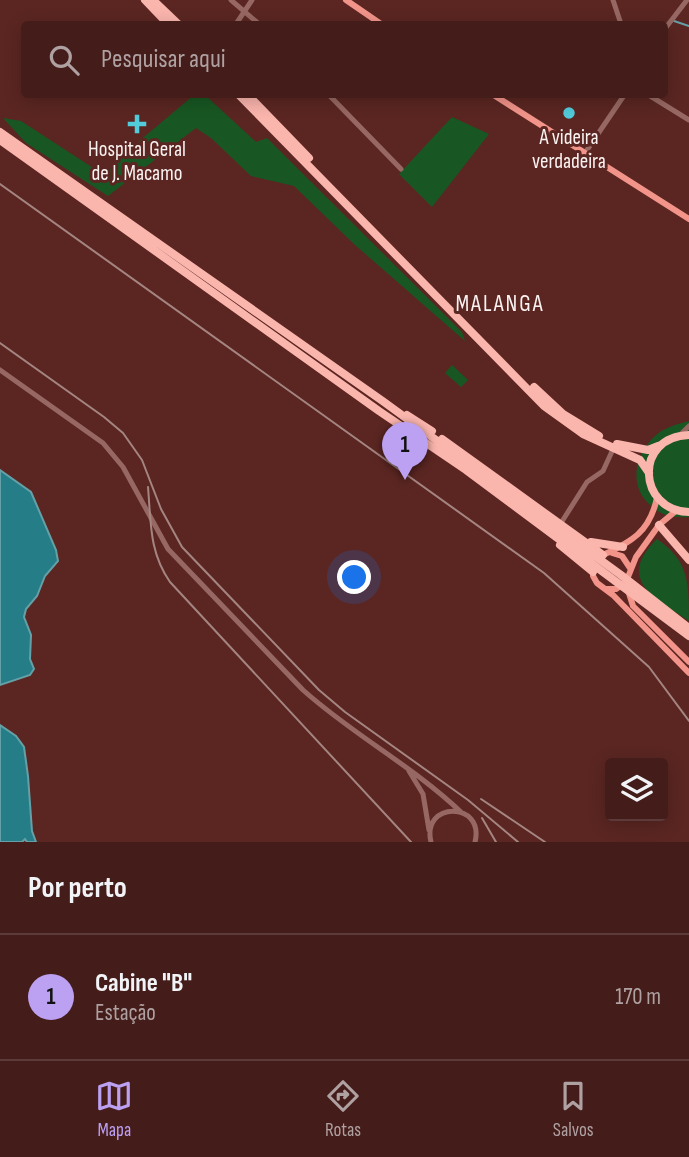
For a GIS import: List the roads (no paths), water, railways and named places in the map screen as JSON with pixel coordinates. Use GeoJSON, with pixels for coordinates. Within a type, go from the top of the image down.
{"type":"FeatureCollection","features":[{"type":"Feature","properties":{"kind":"highway"},"geometry":{"type":"LineString","coordinates":[[145,0],[166,21]]}},
{"type":"Feature","properties":{"kind":"highway"},"geometry":{"type":"LineString","coordinates":[[153,0],[175,21]]}},
{"type":"Feature","properties":{"kind":"highway"},"geometry":{"type":"LineString","coordinates":[[242,98],[544,406],[583,434],[640,460],[649,473],[657,498],[662,504],[689,512]]}},
{"type":"Feature","properties":{"kind":"highway"},"geometry":{"type":"LineString","coordinates":[[251,98],[562,414],[616,444],[648,450],[666,440],[689,435]]}},
{"type":"Feature","properties":{"kind":"highway"},"geometry":{"type":"LineString","coordinates":[[0,132],[383,402],[416,420],[684,627],[689,636]]}},
{"type":"Feature","properties":{"kind":"highway"},"geometry":{"type":"LineString","coordinates":[[0,140],[379,411],[558,529],[596,544],[623,547]]}},
{"type":"Feature","properties":{"kind":"highway"},"geometry":{"type":"LineString","coordinates":[[379,411],[420,445],[548,534],[593,572]]}},
{"type":"Feature","properties":{"kind":"highway"},"geometry":{"type":"LineString","coordinates":[[649,473],[652,456],[658,446]]}},
{"type":"Feature","properties":{"kind":"highway"},"geometry":{"type":"LineString","coordinates":[[659,525],[689,560]]}},
{"type":"Feature","properties":{"kind":"highway"},"geometry":{"type":"LineString","coordinates":[[582,538],[606,554]]}},
{"type":"Feature","properties":{"kind":"main road"},"geometry":{"type":"LineString","coordinates":[[346,0],[377,21]]}},
{"type":"Feature","properties":{"kind":"main road"},"geometry":{"type":"LineString","coordinates":[[498,98],[689,219]]}},
{"type":"Feature","properties":{"kind":"main road"},"geometry":{"type":"LineString","coordinates":[[657,498],[652,515],[638,534],[623,547],[606,554],[594,564],[593,572],[595,580],[689,673]]}},
{"type":"Feature","properties":{"kind":"main road"},"geometry":{"type":"LineString","coordinates":[[677,510],[659,525],[630,568],[626,582],[633,606],[689,662]]}},
{"type":"Feature","properties":{"kind":"main road"},"geometry":{"type":"LineString","coordinates":[[606,554],[622,556],[630,568]]}},
{"type":"Feature","properties":{"kind":"main road"},"geometry":{"type":"LineString","coordinates":[[604,588],[616,589],[626,582]]}},
{"type":"Feature","properties":{"kind":"street"},"geometry":{"type":"LineString","coordinates":[[231,0],[256,21]]}},
{"type":"Feature","properties":{"kind":"street"},"geometry":{"type":"LineString","coordinates":[[238,21],[252,0]]}},
{"type":"Feature","properties":{"kind":"street"},"geometry":{"type":"LineString","coordinates":[[613,0],[620,21]]}},
{"type":"Feature","properties":{"kind":"street"},"geometry":{"type":"LineString","coordinates":[[668,25],[687,0]]}},
{"type":"Feature","properties":{"kind":"street"},"geometry":{"type":"LineString","coordinates":[[332,98],[401,169]]}},
{"type":"Feature","properties":{"kind":"street"},"geometry":{"type":"LineString","coordinates":[[585,153],[622,98]]}},
{"type":"Feature","properties":{"kind":"street"},"geometry":{"type":"LineString","coordinates":[[653,98],[689,120]]}},
{"type":"Feature","properties":{"kind":"street"},"geometry":{"type":"LineString","coordinates":[[0,370],[103,443],[123,467],[168,549],[185,569],[312,698],[424,779],[462,813],[474,825],[475,842]]}},
{"type":"Feature","properties":{"kind":"street"},"geometry":{"type":"LineString","coordinates":[[679,436],[689,426]]}},
{"type":"Feature","properties":{"kind":"street"},"geometry":{"type":"LineString","coordinates":[[558,529],[587,482],[603,471],[614,447]]}},
{"type":"Feature","properties":{"kind":"street"},"geometry":{"type":"LineString","coordinates":[[405,766],[423,794],[430,839]]}},
{"type":"Feature","properties":{"kind":"street"},"geometry":{"type":"LineString","coordinates":[[430,839],[433,822],[439,815],[448,811],[462,813]]}},
{"type":"Feature","properties":{"kind":"water"},"geometry":{"type":"Polygon","coordinates":[[[0,470],[31,492],[56,550],[58,561],[45,576],[24,617],[31,635],[30,659],[34,669],[30,675],[0,685],[0,470]]]}},
{"type":"Feature","properties":{"kind":"water"},"geometry":{"type":"Polygon","coordinates":[[[0,725],[16,736],[24,747],[32,831],[36,842],[27,842],[25,839],[22,842],[0,842],[0,725]]]}},
{"type":"Feature","properties":{"kind":"waterway"},"geometry":{"type":"LineString","coordinates":[[674,21],[689,26]]}},
{"type":"Feature","properties":{"kind":"railway"},"geometry":{"type":"LineString","coordinates":[[0,184],[544,573],[649,667],[689,721]]}},
{"type":"Feature","properties":{"kind":"railway"},"geometry":{"type":"LineString","coordinates":[[0,343],[123,433],[142,460],[161,509],[182,547],[319,690],[345,712],[468,800],[518,842]]}},
{"type":"Feature","properties":{"kind":"railway"},"geometry":{"type":"LineString","coordinates":[[148,487],[155,548],[170,582],[411,842]]}},
{"type":"Feature","properties":{"kind":"railway"},"geometry":{"type":"LineString","coordinates":[[481,799],[545,842]]}},
{"type":"Feature","properties":{"kind":"railway"},"geometry":{"type":"LineString","coordinates":[[482,818],[496,842]]}},
{"type":"Feature","properties":{"kind":"place","name":"A videira verdadeira"},"geometry":{"type":"Point","coordinates":[569,113]}},
{"type":"Feature","properties":{"kind":"place","name":"Hospital Geral de J. Macamo"},"geometry":{"type":"Point","coordinates":[137,124]}},
{"type":"Feature","properties":{"kind":"place","name":"Cabine \"B\""},"geometry":{"type":"Point","coordinates":[405,480]}},
{"type":"Feature","properties":{"kind":"district","name":"MALANGA"},"geometry":{"type":"Point","coordinates":[500,303]}}]}
